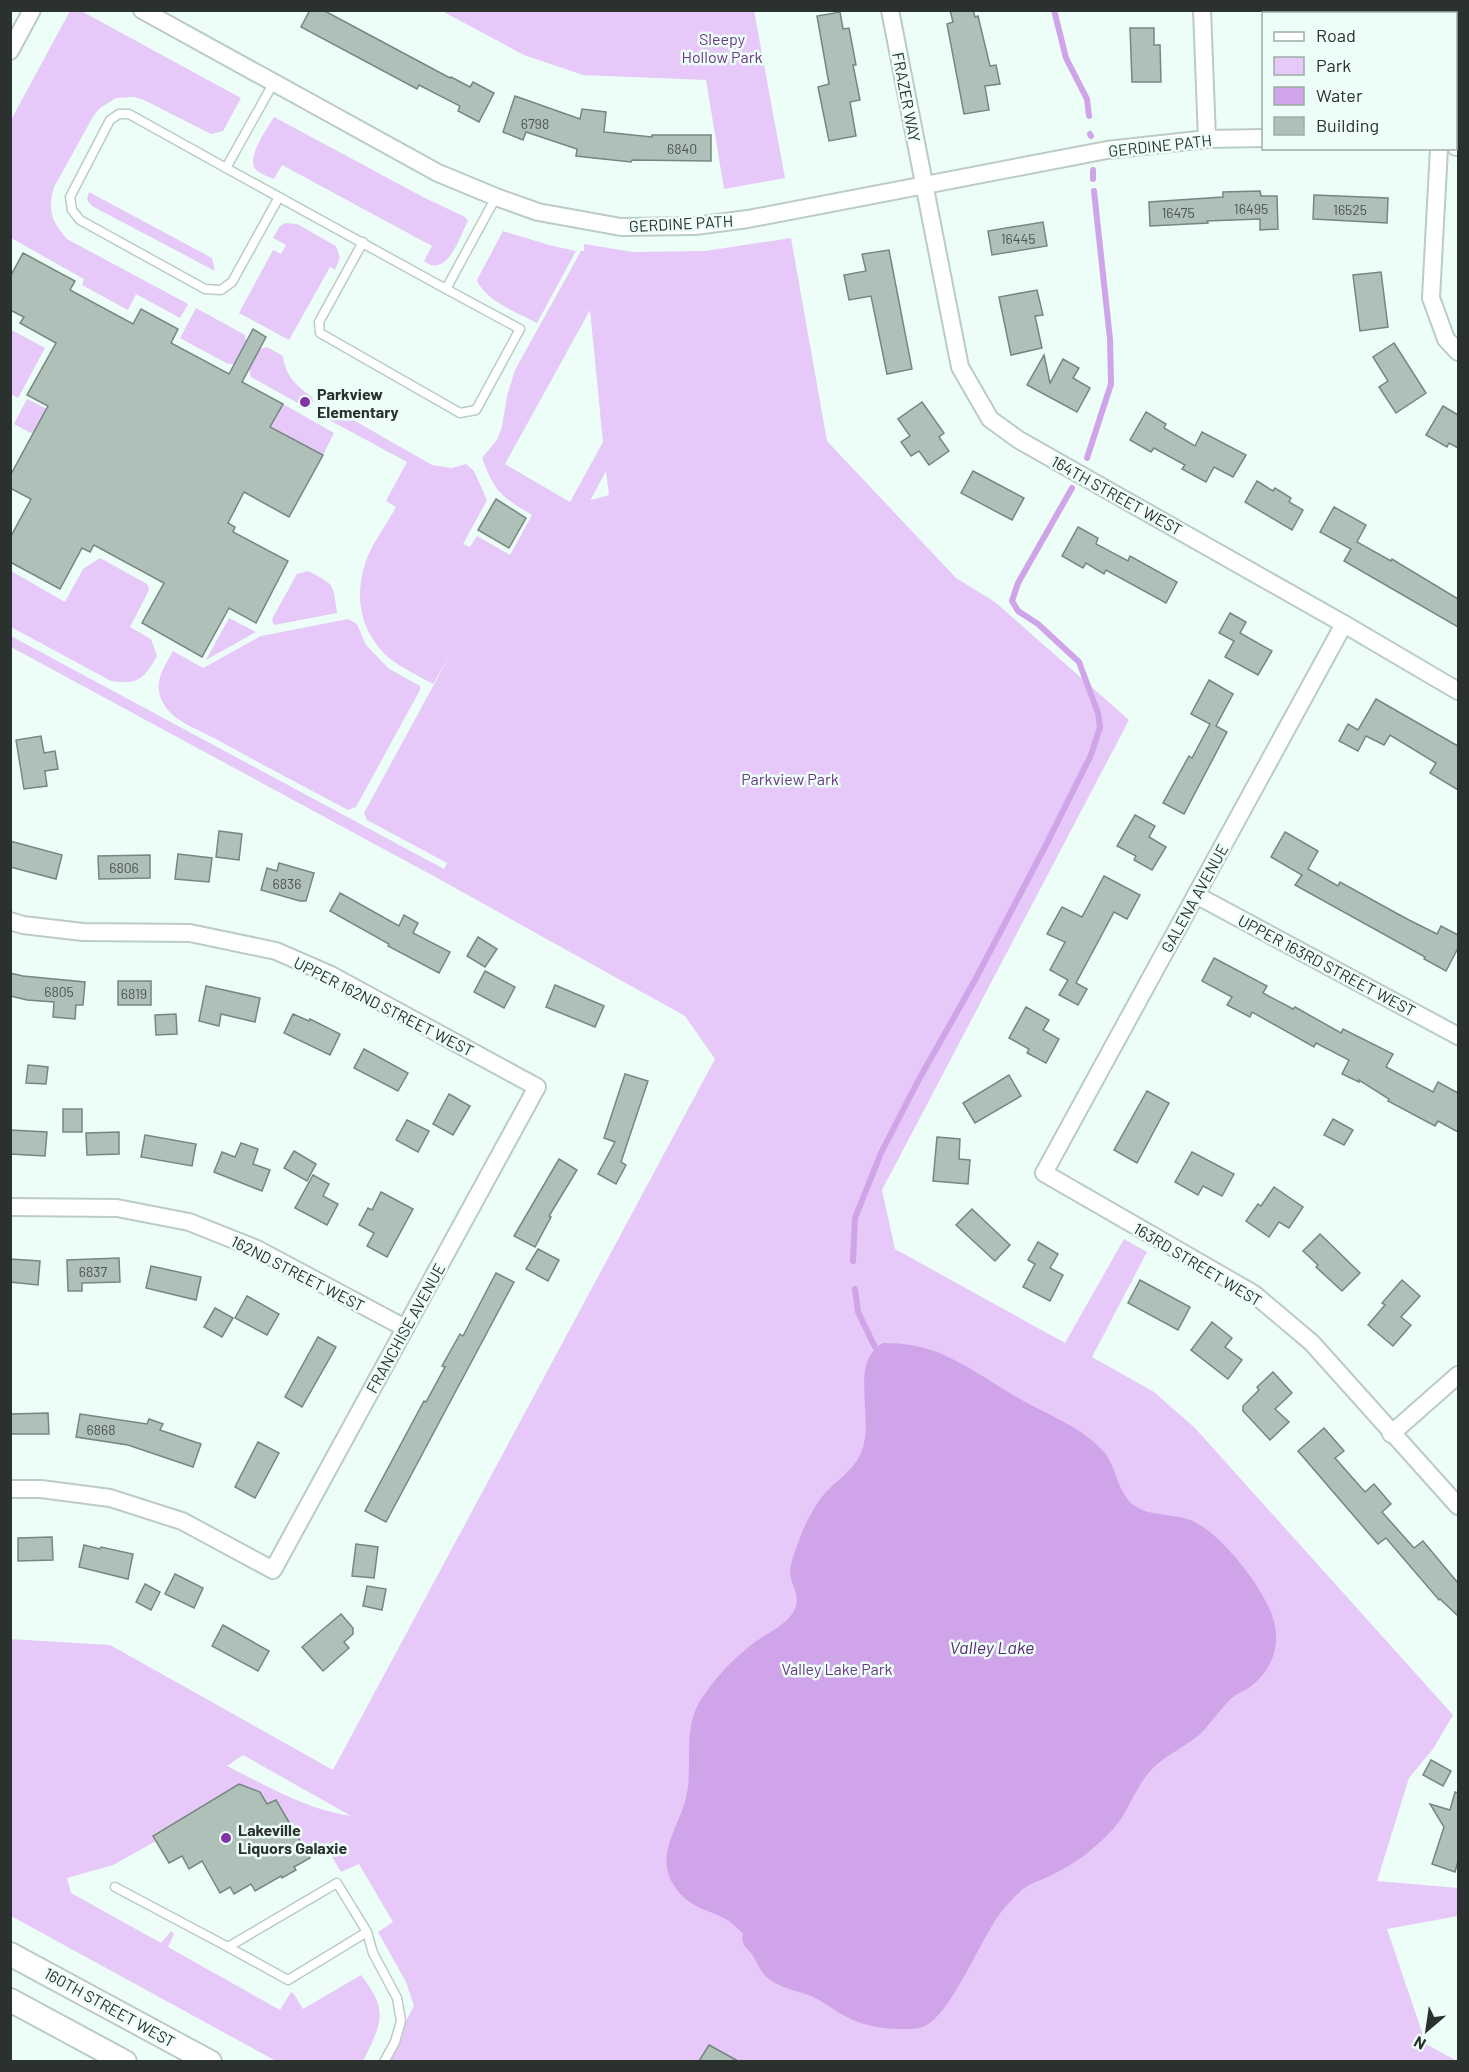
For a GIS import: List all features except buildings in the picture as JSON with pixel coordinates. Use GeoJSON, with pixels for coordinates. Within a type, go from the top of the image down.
{"type":"FeatureCollection","features":[{"type":"Feature","properties":{"kind":"main road","name":"160TH STREET WEST"},"geometry":{"type":"LineString","coordinates":[[10,1954],[210,2061]]}},
{"type":"Feature","properties":{"kind":"main road"},"geometry":{"type":"LineString","coordinates":[[10,2000],[125,2061]]}},
{"type":"Feature","properties":{"kind":"street"},"geometry":{"type":"LineString","coordinates":[[10,51],[32,10]]}},
{"type":"Feature","properties":{"kind":"street","name":"GERDINE PATH"},"geometry":{"type":"LineString","coordinates":[[142,10],[438,173],[538,212],[621,227],[695,226],[758,217],[1107,150],[1207,139],[1262,138]]}},
{"type":"Feature","properties":{"kind":"street","name":"FRAZER WAY"},"geometry":{"type":"LineString","coordinates":[[890,10],[924,184]]}},
{"type":"Feature","properties":{"kind":"street"},"geometry":{"type":"LineString","coordinates":[[1202,10],[1207,139]]}},
{"type":"Feature","properties":{"kind":"street"},"geometry":{"type":"LineString","coordinates":[[1439,150],[1431,298],[1446,339],[1458,352]]}},
{"type":"Feature","properties":{"kind":"street","name":"164TH STREET WEST"},"geometry":{"type":"LineString","coordinates":[[924,184],[960,367],[990,419],[1019,440],[1458,691]]}},
{"type":"Feature","properties":{"kind":"street","name":"GALENA AVENUE"},"geometry":{"type":"LineString","coordinates":[[1044,1173],[1344,624]]}},
{"type":"Feature","properties":{"kind":"street","name":"UPPER 163RD STREET WEST"},"geometry":{"type":"LineString","coordinates":[[1196,895],[1458,1036]]}},
{"type":"Feature","properties":{"kind":"street","name":"UPPER 162ND STREET WEST"},"geometry":{"type":"LineString","coordinates":[[10,921],[23,925],[83,932],[190,933],[276,951],[331,975],[537,1087]]}},
{"type":"Feature","properties":{"kind":"street","name":"FRANCHISE AVENUE"},"geometry":{"type":"LineString","coordinates":[[10,1489],[41,1488],[110,1498],[182,1521],[273,1570],[537,1087]]}},
{"type":"Feature","properties":{"kind":"street","name":"163RD STREET WEST"},"geometry":{"type":"LineString","coordinates":[[1044,1173],[1254,1294],[1312,1344],[1458,1506]]}},
{"type":"Feature","properties":{"kind":"street","name":"162ND STREET WEST"},"geometry":{"type":"LineString","coordinates":[[10,1207],[117,1208],[189,1222],[257,1249],[405,1328]]}},
{"type":"Feature","properties":{"kind":"street"},"geometry":{"type":"LineString","coordinates":[[1391,1434],[1458,1375]]}},
{"type":"Feature","properties":{"kind":"lane"},"geometry":{"type":"LineString","coordinates":[[226,168],[274,82]]}},
{"type":"Feature","properties":{"kind":"lane"},"geometry":{"type":"LineString","coordinates":[[279,197],[232,282],[221,290],[205,290],[80,220],[72,210],[70,197],[110,120],[119,114],[129,114],[363,242],[446,289],[520,329],[476,410],[460,413],[320,333],[319,322],[363,242]]}},
{"type":"Feature","properties":{"kind":"lane"},"geometry":{"type":"LineString","coordinates":[[446,289],[496,197]]}},
{"type":"Feature","properties":{"kind":"lane"},"geometry":{"type":"LineString","coordinates":[[228,1947],[337,1883],[367,1932],[373,1953],[397,1998],[401,2021],[395,2042],[384,2061]]}},
{"type":"Feature","properties":{"kind":"lane"},"geometry":{"type":"LineString","coordinates":[[115,1887],[288,1980],[367,1932]]}},
{"type":"Feature","properties":{"kind":"green space"},"geometry":{"type":"Polygon","coordinates":[[[70,11],[81,11],[241,98],[223,131],[211,134],[144,100],[135,97],[116,98],[100,108],[94,115],[54,187],[51,202],[52,215],[67,239],[188,304],[180,318],[136,294],[128,310],[82,285],[84,279],[11,238],[11,120],[70,11]]]}},
{"type":"Feature","properties":{"kind":"green space","name":"Sleepy Hollow Park"},"geometry":{"type":"Polygon","coordinates":[[[442,11],[754,11],[785,178],[724,189],[706,80],[583,75],[524,55],[442,11]]]}},
{"type":"Feature","properties":{"kind":"green space"},"geometry":{"type":"Polygon","coordinates":[[[274,117],[465,217],[468,221],[446,261],[439,265],[432,265],[424,261],[432,246],[282,165],[274,179],[256,170],[253,165],[255,152],[274,117]]]}},
{"type":"Feature","properties":{"kind":"green space"},"geometry":{"type":"Polygon","coordinates":[[[89,192],[212,258],[215,271],[92,206],[87,200],[89,192]]]}},
{"type":"Feature","properties":{"kind":"green space"},"geometry":{"type":"Polygon","coordinates":[[[285,223],[297,224],[336,246],[340,257],[335,270],[330,267],[289,340],[239,313],[273,250],[281,254],[286,245],[273,238],[280,226],[285,223]]]}},
{"type":"Feature","properties":{"kind":"green space"},"geometry":{"type":"Polygon","coordinates":[[[503,231],[576,251],[537,323],[494,300],[477,280],[503,231]]]}},
{"type":"Feature","properties":{"kind":"green space","name":"Valley Lake Park"},"geometry":{"type":"Polygon","coordinates":[[[791,238],[827,441],[956,578],[995,602],[1129,720],[882,1190],[895,1249],[1065,1343],[1124,1239],[1147,1252],[1092,1357],[1154,1392],[1195,1428],[1453,1715],[1433,1749],[1409,1778],[1377,1881],[1458,1888],[1458,1916],[1387,1929],[1426,2044],[1457,2061],[384,2061],[414,2006],[406,1982],[378,1932],[393,1922],[359,1864],[341,1872],[327,1848],[310,1858],[276,1800],[267,1804],[260,1792],[239,1784],[153,1835],[156,1841],[113,1865],[67,1878],[71,1893],[161,1943],[171,1931],[174,1934],[168,1947],[280,2010],[291,1992],[303,2009],[361,1975],[376,1998],[380,2017],[375,2037],[363,2061],[276,2061],[11,1916],[10,1639],[110,1645],[333,1770],[715,1059],[685,1016],[439,879],[11,647],[11,636],[444,869],[447,863],[367,820],[364,813],[450,655],[433,684],[389,658],[372,638],[362,615],[360,590],[367,557],[396,507],[386,501],[407,462],[320,415],[321,409],[327,405],[432,465],[452,468],[466,464],[474,471],[487,500],[463,544],[470,547],[477,536],[510,555],[532,515],[500,492],[491,479],[482,458],[497,440],[502,427],[507,396],[515,370],[581,251],[584,251],[584,244],[633,252],[705,251],[791,238]],[[590,310],[505,464],[570,502],[603,442],[590,310]],[[606,471],[591,499],[609,495],[606,471]],[[243,1755],[227,1766],[303,1803],[351,1816],[243,1755]]]}},
{"type":"Feature","properties":{"kind":"green space"},"geometry":{"type":"Polygon","coordinates":[[[196,308],[245,335],[246,341],[234,364],[228,364],[180,338],[196,308]]]}},
{"type":"Feature","properties":{"kind":"green space"},"geometry":{"type":"Polygon","coordinates":[[[10,329],[45,348],[18,398],[11,394],[10,329]]]}},
{"type":"Feature","properties":{"kind":"green space"},"geometry":{"type":"Polygon","coordinates":[[[267,347],[283,356],[286,369],[293,380],[312,397],[310,408],[251,377],[249,369],[259,349],[267,347]]]}},
{"type":"Feature","properties":{"kind":"green space"},"geometry":{"type":"Polygon","coordinates":[[[27,399],[47,409],[33,434],[14,424],[27,399]]]}},
{"type":"Feature","properties":{"kind":"green space"},"geometry":{"type":"Polygon","coordinates":[[[283,404],[334,433],[323,455],[270,427],[283,404]]]}},
{"type":"Feature","properties":{"kind":"green space"},"geometry":{"type":"Polygon","coordinates":[[[100,558],[147,584],[149,590],[130,627],[151,639],[157,656],[144,675],[134,681],[111,681],[11,627],[11,571],[65,602],[83,569],[100,558]]]}},
{"type":"Feature","properties":{"kind":"green space"},"geometry":{"type":"Polygon","coordinates":[[[308,571],[331,586],[337,613],[274,625],[272,619],[297,574],[308,571]]]}},
{"type":"Feature","properties":{"kind":"green space"},"geometry":{"type":"Polygon","coordinates":[[[229,618],[256,632],[206,660],[229,618]]]}},
{"type":"Feature","properties":{"kind":"green space"},"geometry":{"type":"Polygon","coordinates":[[[348,619],[357,624],[366,645],[388,668],[420,686],[420,690],[356,807],[348,810],[187,725],[169,711],[161,698],[160,677],[173,651],[203,668],[261,636],[348,619]]]}},
{"type":"Feature","properties":{"kind":"water","name":"Valley Lake"},"geometry":{"type":"Polygon","coordinates":[[[883,1343],[913,1346],[942,1354],[1086,1435],[1108,1457],[1123,1492],[1132,1504],[1147,1511],[1190,1520],[1202,1526],[1229,1550],[1264,1597],[1271,1613],[1276,1635],[1272,1660],[1263,1675],[1250,1687],[1228,1701],[1199,1735],[1151,1770],[1118,1823],[1097,1845],[1072,1864],[1029,1885],[1018,1894],[994,1923],[946,2006],[925,2026],[910,2029],[870,2026],[846,2017],[813,1997],[770,1980],[763,1974],[744,1945],[741,1932],[729,1921],[696,1906],[680,1894],[668,1873],[666,1862],[670,1841],[686,1798],[690,1731],[696,1709],[712,1684],[743,1651],[782,1625],[794,1611],[797,1596],[790,1573],[794,1554],[806,1523],[818,1503],[860,1455],[866,1426],[864,1378],[872,1352],[883,1343]]]}},
{"type":"Feature","properties":{"kind":"waterway"},"geometry":{"type":"LineString","coordinates":[[1054,10],[1066,58],[1087,99],[1089,116]]}},
{"type":"Feature","properties":{"kind":"waterway"},"geometry":{"type":"LineString","coordinates":[[1093,170],[1093,179]]}},
{"type":"Feature","properties":{"kind":"waterway"},"geometry":{"type":"LineString","coordinates":[[1087,458],[1111,384],[1110,339],[1094,191]]}},
{"type":"Feature","properties":{"kind":"waterway"},"geometry":{"type":"LineString","coordinates":[[853,1261],[855,1218],[881,1153],[1047,843],[1091,755],[1100,727],[1098,713],[1079,662],[1038,624],[1018,611],[1012,601],[1018,583],[1072,488]]}},
{"type":"Feature","properties":{"kind":"waterway"},"geometry":{"type":"LineString","coordinates":[[855,1289],[858,1312],[875,1347]]}},
{"type":"Feature","properties":{"kind":"place","name":"Parkview Elementary"},"geometry":{"type":"Point","coordinates":[305,402]}},
{"type":"Feature","properties":{"kind":"place","name":"Lakeville Liquors Galaxie"},"geometry":{"type":"Point","coordinates":[226,1838]}},
{"type":"Feature","properties":{"kind":"park label","name":"Parkview Park"},"geometry":{"type":"Point","coordinates":[790,778]}}]}
